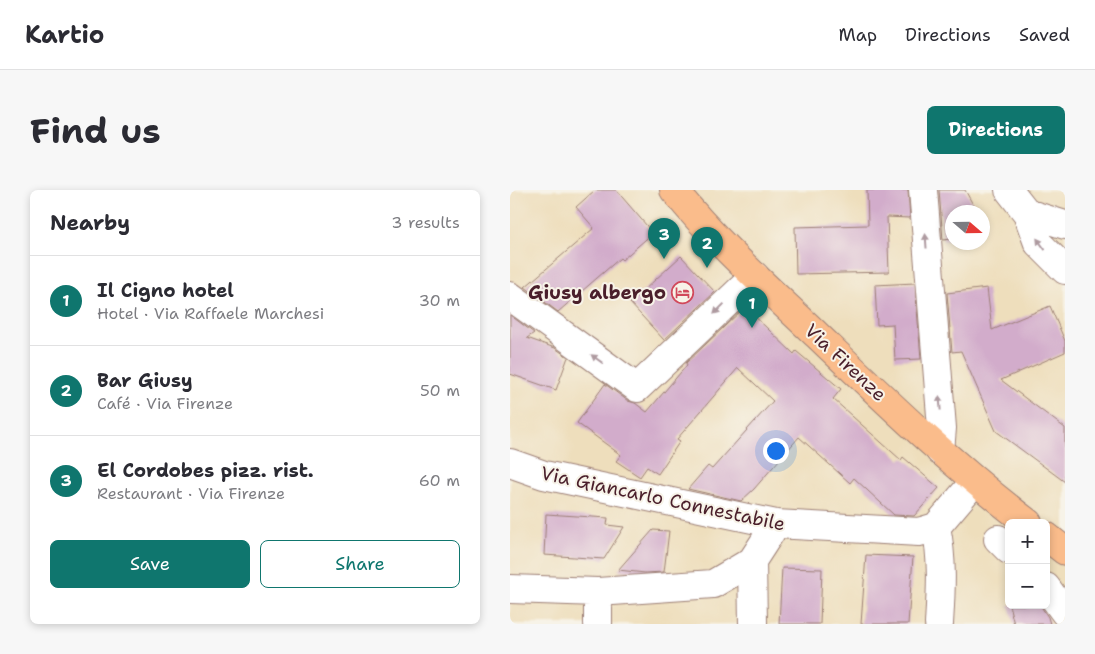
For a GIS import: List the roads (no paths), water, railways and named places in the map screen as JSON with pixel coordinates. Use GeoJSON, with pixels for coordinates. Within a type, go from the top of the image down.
{"type":"FeatureCollection","features":[{"type":"Feature","properties":{"kind":"main road","name":"Via Firenze"},"geometry":{"type":"LineString","coordinates":[[674,190],[689,210],[755,276],[940,451],[1023,519]]}},
{"type":"Feature","properties":{"kind":"main road"},"geometry":{"type":"LineString","coordinates":[[1050,539],[1065,551]]}},
{"type":"Feature","properties":{"kind":"street"},"geometry":{"type":"LineString","coordinates":[[923,190],[942,428],[940,451]]}},
{"type":"Feature","properties":{"kind":"street"},"geometry":{"type":"LineString","coordinates":[[1009,190],[1027,213],[1038,243],[1065,270]]}},
{"type":"Feature","properties":{"kind":"street"},"geometry":{"type":"LineString","coordinates":[[1027,213],[1065,225]]}},
{"type":"Feature","properties":{"kind":"street"},"geometry":{"type":"LineString","coordinates":[[510,296],[637,388],[755,276]]}},
{"type":"Feature","properties":{"kind":"street","name":"Via Giancarlo Connestabile"},"geometry":{"type":"LineString","coordinates":[[510,463],[544,475],[776,524],[919,532],[936,527]]}},
{"type":"Feature","properties":{"kind":"street"},"geometry":{"type":"LineString","coordinates":[[939,624],[942,574],[940,544],[936,527],[975,480]]}},
{"type":"Feature","properties":{"kind":"street"},"geometry":{"type":"LineString","coordinates":[[510,589],[598,592],[713,584],[752,561],[776,524]]}},
{"type":"Feature","properties":{"kind":"street"},"geometry":{"type":"LineString","coordinates":[[752,561],[753,624]]}},
{"type":"Feature","properties":{"kind":"street"},"geometry":{"type":"LineString","coordinates":[[598,592],[598,624]]}},
{"type":"Feature","properties":{"kind":"street"},"geometry":{"type":"LineString","coordinates":[[1050,592],[1065,613]]}},
{"type":"Feature","properties":{"kind":"place","name":"El Cordobes pizz. rist."},"geometry":{"type":"Point","coordinates":[664,259]}},
{"type":"Feature","properties":{"kind":"place","name":"Bar Giusy"},"geometry":{"type":"Point","coordinates":[707,268]}},
{"type":"Feature","properties":{"kind":"place","name":"Giusy albergo"},"geometry":{"type":"Point","coordinates":[682,292]}},
{"type":"Feature","properties":{"kind":"place","name":"Il Cigno hotel"},"geometry":{"type":"Point","coordinates":[752,328]}}]}
